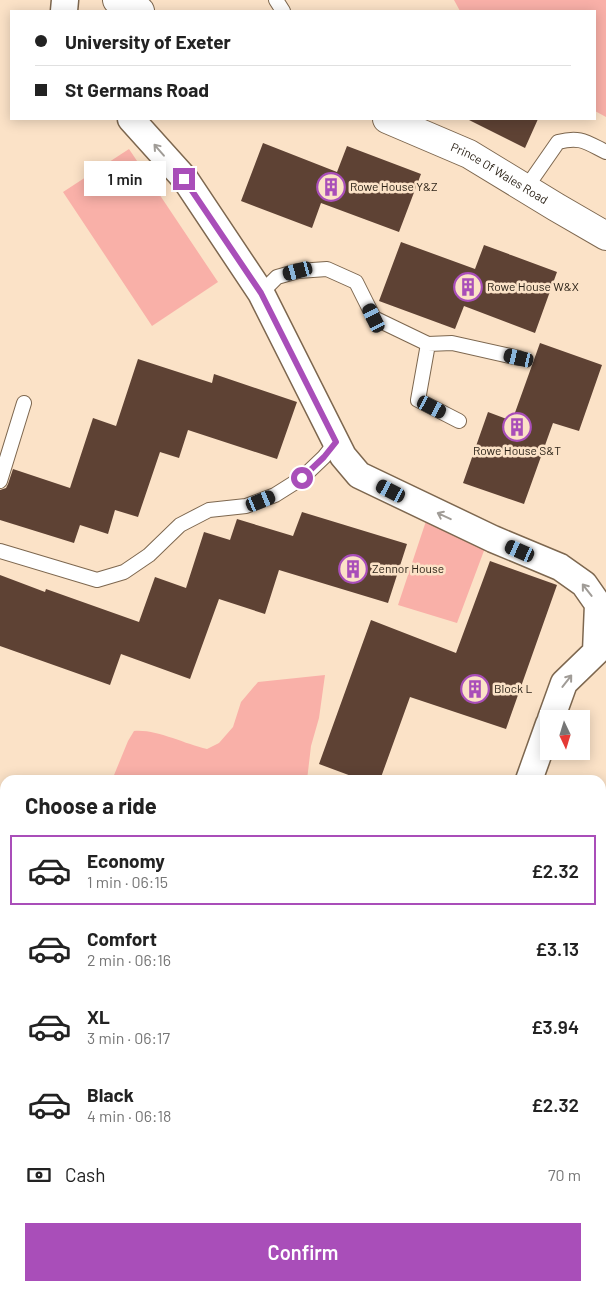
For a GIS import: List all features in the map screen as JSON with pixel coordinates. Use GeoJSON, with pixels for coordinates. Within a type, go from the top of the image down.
{"type":"FeatureCollection","features":[{"type":"Feature","properties":{"kind":"street"},"geometry":{"type":"LineString","coordinates":[[118,0],[138,10]]}},
{"type":"Feature","properties":{"kind":"street"},"geometry":{"type":"LineString","coordinates":[[132,120],[184,179],[261,293],[336,442],[344,456],[359,474],[493,539],[560,568],[584,584],[598,604],[596,652],[564,683],[554,710]]}},
{"type":"Feature","properties":{"kind":"street","name":"Prince Of Wales Road"},"geometry":{"type":"LineString","coordinates":[[389,120],[469,154],[606,236]]}},
{"type":"Feature","properties":{"kind":"street"},"geometry":{"type":"LineString","coordinates":[[531,775],[540,749]]}},
{"type":"Feature","properties":{"kind":"lane"},"geometry":{"type":"LineString","coordinates":[[526,188],[558,142],[571,138],[577,139],[606,152]]}},
{"type":"Feature","properties":{"kind":"lane"},"geometry":{"type":"LineString","coordinates":[[261,293],[277,277],[298,271],[327,269],[356,282],[374,318],[428,344],[452,344],[519,358]]}},
{"type":"Feature","properties":{"kind":"lane"},"geometry":{"type":"LineString","coordinates":[[428,344],[418,400],[459,421]]}},
{"type":"Feature","properties":{"kind":"lane"},"geometry":{"type":"LineString","coordinates":[[0,481],[24,403]]}},
{"type":"Feature","properties":{"kind":"lane"},"geometry":{"type":"LineString","coordinates":[[0,551],[97,580],[124,572],[149,555],[180,525],[209,510],[246,506],[275,495],[302,478],[324,457],[336,442]]}},
{"type":"Feature","properties":{"kind":"shaded area"},"geometry":{"type":"Polygon","coordinates":[[[454,0],[606,0],[606,117],[596,112],[596,10],[459,10],[454,0]]]}},
{"type":"Feature","properties":{"kind":"shaded area"},"geometry":{"type":"Polygon","coordinates":[[[129,149],[218,282],[152,326],[63,192],[129,149]]]}},
{"type":"Feature","properties":{"kind":"shaded area"},"geometry":{"type":"Polygon","coordinates":[[[426,521],[485,548],[457,623],[398,605],[426,521]]]}},
{"type":"Feature","properties":{"kind":"shaded area"},"geometry":{"type":"Polygon","coordinates":[[[325,675],[319,718],[311,746],[308,775],[114,775],[134,731],[161,734],[207,749],[219,743],[233,727],[241,702],[258,682],[325,675]]]}},
{"type":"Feature","properties":{"kind":"building"},"geometry":{"type":"Polygon","coordinates":[[[469,120],[538,120],[525,148],[469,120]]]}},
{"type":"Feature","properties":{"kind":"building","name":"Rowe House Y&Z"},"geometry":{"type":"Polygon","coordinates":[[[263,143],[337,172],[347,146],[421,174],[399,232],[321,203],[312,228],[241,201],[263,143]]]}},
{"type":"Feature","properties":{"kind":"building","name":"Rowe House W&X"},"geometry":{"type":"Polygon","coordinates":[[[401,242],[475,269],[484,245],[557,272],[535,333],[464,306],[455,329],[379,301],[401,242]]]}},
{"type":"Feature","properties":{"kind":"building","name":"Rowe House S&T"},"geometry":{"type":"Polygon","coordinates":[[[540,343],[602,365],[579,431],[553,423],[524,504],[463,483],[488,412],[512,421],[540,343]]]}},
{"type":"Feature","properties":{"kind":"building"},"geometry":{"type":"Polygon","coordinates":[[[138,359],[212,383],[214,374],[297,402],[277,459],[188,430],[179,458],[160,452],[138,517],[115,510],[108,534],[80,525],[74,543],[0,520],[0,490],[6,488],[13,469],[70,488],[93,418],[116,426],[138,359]]]}},
{"type":"Feature","properties":{"kind":"building"},"geometry":{"type":"Polygon","coordinates":[[[302,512],[407,544],[388,603],[279,570],[265,614],[219,599],[190,679],[121,654],[110,685],[0,646],[0,575],[45,592],[46,589],[139,622],[155,577],[186,588],[204,532],[230,540],[237,519],[293,536],[302,512]]]}},
{"type":"Feature","properties":{"kind":"building"},"geometry":{"type":"Polygon","coordinates":[[[490,561],[557,585],[506,729],[410,697],[382,775],[349,775],[319,764],[371,620],[456,653],[490,561]]]}},
{"type":"Feature","properties":{"kind":"place","name":"Rowe House Y&Z"},"geometry":{"type":"Point","coordinates":[331,187]}},
{"type":"Feature","properties":{"kind":"place","name":"Rowe House W&X"},"geometry":{"type":"Point","coordinates":[468,287]}},
{"type":"Feature","properties":{"kind":"place","name":"Rowe House S&T"},"geometry":{"type":"Point","coordinates":[517,427]}},
{"type":"Feature","properties":{"kind":"place","name":"Zennor House"},"geometry":{"type":"Point","coordinates":[353,569]}},
{"type":"Feature","properties":{"kind":"place","name":"Block L"},"geometry":{"type":"Point","coordinates":[475,689]}},
{"type":"Feature","properties":{"kind":"route"},"geometry":{"type":"LineString","coordinates":[[184,179],[261,293],[336,442],[324,457],[302,478]]}}]}
